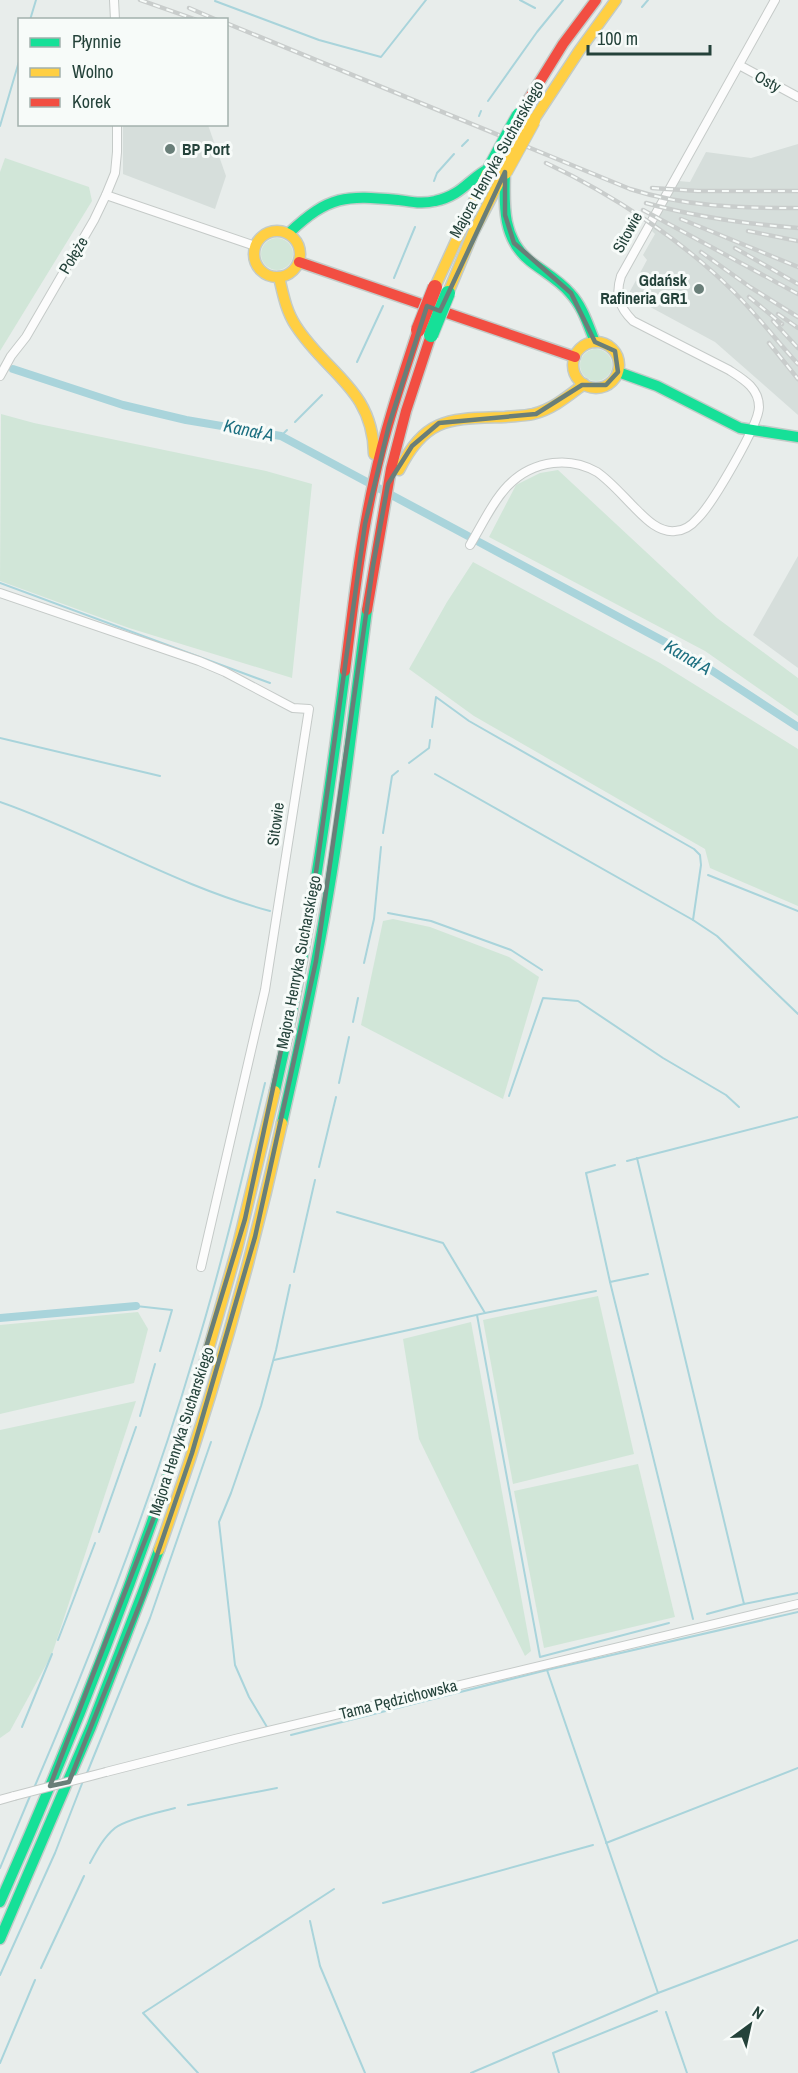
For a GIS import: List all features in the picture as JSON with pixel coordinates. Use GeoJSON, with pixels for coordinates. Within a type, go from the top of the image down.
{"type":"FeatureCollection","features":[{"type":"Feature","properties":{"kind":"main road","name":"Majora Henryka Sucharskiego"},"geometry":{"type":"LineString","coordinates":[[0,1902],[98,1671],[124,1602],[178,1446],[245,1219],[277,1080],[310,915],[325,822],[365,524],[375,474],[425,332],[490,168],[519,115],[563,44],[596,0]]}},
{"type":"Feature","properties":{"kind":"main road","name":"Majora Henryka Sucharskiego"},"geometry":{"type":"LineString","coordinates":[[441,290],[533,121],[616,0]]}},
{"type":"Feature","properties":{"kind":"main road"},"geometry":{"type":"LineString","coordinates":[[289,233],[313,211],[332,200],[368,197],[415,202],[438,201],[462,190],[482,171],[490,168]]}},
{"type":"Feature","properties":{"kind":"main road"},"geometry":{"type":"LineString","coordinates":[[505,172],[505,215],[514,243],[527,259],[571,293],[581,308],[595,342]]}},
{"type":"Feature","properties":{"kind":"main road"},"geometry":{"type":"LineString","coordinates":[[278,230],[289,233],[299,246],[299,262],[293,271],[279,277],[269,276],[257,266],[254,256],[255,246],[266,233],[278,230]]}},
{"type":"Feature","properties":{"kind":"main road"},"geometry":{"type":"LineString","coordinates":[[299,262],[575,357]]}},
{"type":"Feature","properties":{"kind":"main road"},"geometry":{"type":"LineString","coordinates":[[279,277],[294,324],[358,398],[370,417],[375,434],[372,469],[375,474]]}},
{"type":"Feature","properties":{"kind":"main road","name":"Majora Henryka Sucharskiego"},"geometry":{"type":"LineString","coordinates":[[0,1939],[82,1749],[143,1596],[192,1453],[247,1267],[280,1136],[316,961],[345,785],[379,533],[388,484],[425,332]]}},
{"type":"Feature","properties":{"kind":"main road"},"geometry":{"type":"LineString","coordinates":[[595,342],[609,346],[618,358],[618,372],[611,382],[601,387],[584,384],[579,380],[574,369],[575,357],[585,345],[595,342]]}},
{"type":"Feature","properties":{"kind":"main road"},"geometry":{"type":"LineString","coordinates":[[618,372],[657,386],[724,422],[751,431],[798,437]]}},
{"type":"Feature","properties":{"kind":"main road"},"geometry":{"type":"LineString","coordinates":[[388,484],[396,477],[412,446],[439,423],[467,417],[536,414],[556,405],[584,384]]}},
{"type":"Feature","properties":{"kind":"street"},"geometry":{"type":"LineString","coordinates":[[114,0],[115,18]]}},
{"type":"Feature","properties":{"kind":"street","name":"Sitowie"},"geometry":{"type":"LineString","coordinates":[[470,545],[501,492],[516,477],[540,465],[563,462],[583,465],[598,473],[651,523],[663,530],[674,532],[686,529],[708,505],[751,431],[759,408],[754,390],[729,370],[633,321],[618,302],[617,287],[621,276],[775,0]]}},
{"type":"Feature","properties":{"kind":"street","name":"Osty"},"geometry":{"type":"LineString","coordinates":[[739,65],[798,97]]}},
{"type":"Feature","properties":{"kind":"street","name":"Połęże"},"geometry":{"type":"LineString","coordinates":[[0,376],[11,356],[26,337],[94,220],[106,195],[115,174],[117,126]]}},
{"type":"Feature","properties":{"kind":"street"},"geometry":{"type":"LineString","coordinates":[[106,195],[255,246]]}},
{"type":"Feature","properties":{"kind":"street","name":"Sitowie"},"geometry":{"type":"LineString","coordinates":[[0,593],[199,661],[293,708],[309,709],[265,990],[201,1267]]}},
{"type":"Feature","properties":{"kind":"street","name":"Tama Pędzichowska"},"geometry":{"type":"LineString","coordinates":[[0,1800],[258,1733],[798,1604]]}},
{"type":"Feature","properties":{"kind":"highlighted area"},"geometry":{"type":"Polygon","coordinates":[[[505,172],[505,215],[514,243],[571,293],[595,342],[615,351],[618,372],[606,385],[582,385],[536,414],[439,423],[412,446],[388,484],[373,566],[316,961],[255,1237],[192,1453],[143,1596],[69,1782],[50,1786],[156,1512],[245,1219],[310,915],[365,524],[389,425],[427,306],[440,311],[505,172]]]}},
{"type":"Feature","properties":{"kind":"shaded area","name":"BP Port"},"geometry":{"type":"Polygon","coordinates":[[[123,126],[208,126],[226,176],[215,209],[123,174],[123,126]]]}},
{"type":"Feature","properties":{"kind":"shaded area"},"geometry":{"type":"Polygon","coordinates":[[[798,144],[798,415],[715,342],[628,295],[647,260],[643,255],[655,234],[652,231],[678,181],[690,182],[706,152],[751,158],[798,144]]]}},
{"type":"Feature","properties":{"kind":"shaded area"},"geometry":{"type":"Polygon","coordinates":[[[798,556],[798,668],[753,635],[798,556]]]}},
{"type":"Feature","properties":{"kind":"green space"},"geometry":{"type":"Polygon","coordinates":[[[5,158],[89,187],[92,201],[0,351],[0,172],[5,158]]]}},
{"type":"Feature","properties":{"kind":"green space"},"geometry":{"type":"Polygon","coordinates":[[[277,238],[288,243],[293,254],[288,265],[277,270],[266,265],[261,254],[266,243],[277,238]]]}},
{"type":"Feature","properties":{"kind":"green space"},"geometry":{"type":"Polygon","coordinates":[[[596,349],[607,354],[612,365],[607,376],[596,381],[585,376],[580,365],[585,354],[596,349]]]}},
{"type":"Feature","properties":{"kind":"green space"},"geometry":{"type":"Polygon","coordinates":[[[1,414],[34,423],[266,471],[312,484],[292,678],[129,628],[0,581],[1,414]]]}},
{"type":"Feature","properties":{"kind":"green space"},"geometry":{"type":"Polygon","coordinates":[[[558,470],[717,618],[798,678],[798,716],[705,651],[489,537],[516,485],[540,473],[558,470]]]}},
{"type":"Feature","properties":{"kind":"green space"},"geometry":{"type":"Polygon","coordinates":[[[473,562],[660,663],[798,749],[798,906],[710,868],[705,849],[474,716],[409,669],[473,562]]]}},
{"type":"Feature","properties":{"kind":"green space"},"geometry":{"type":"Polygon","coordinates":[[[393,919],[430,927],[509,957],[539,977],[503,1099],[361,1025],[383,921],[393,919]]]}},
{"type":"Feature","properties":{"kind":"green space"},"geometry":{"type":"Polygon","coordinates":[[[598,1296],[634,1454],[513,1484],[483,1320],[598,1296]]]}},
{"type":"Feature","properties":{"kind":"green space"},"geometry":{"type":"Polygon","coordinates":[[[138,1312],[148,1329],[134,1383],[0,1414],[0,1325],[138,1312]]]}},
{"type":"Feature","properties":{"kind":"green space"},"geometry":{"type":"Polygon","coordinates":[[[471,1322],[531,1651],[525,1656],[419,1439],[403,1339],[471,1322]]]}},
{"type":"Feature","properties":{"kind":"green space"},"geometry":{"type":"Polygon","coordinates":[[[136,1401],[52,1654],[10,1731],[0,1738],[0,1430],[136,1401]]]}},
{"type":"Feature","properties":{"kind":"green space"},"geometry":{"type":"Polygon","coordinates":[[[638,1464],[675,1617],[544,1648],[514,1491],[638,1464]]]}},
{"type":"Feature","properties":{"kind":"waterway"},"geometry":{"type":"LineString","coordinates":[[31,18],[36,0]]}},
{"type":"Feature","properties":{"kind":"waterway"},"geometry":{"type":"LineString","coordinates":[[215,1],[319,40],[381,57],[426,0]]}},
{"type":"Feature","properties":{"kind":"waterway"},"geometry":{"type":"LineString","coordinates":[[520,0],[535,8]]}},
{"type":"Feature","properties":{"kind":"waterway"},"geometry":{"type":"LineString","coordinates":[[488,101],[563,0]]}},
{"type":"Feature","properties":{"kind":"waterway"},"geometry":{"type":"LineString","coordinates":[[642,7],[648,0]]}},
{"type":"Feature","properties":{"kind":"waterway"},"geometry":{"type":"LineString","coordinates":[[0,126],[18,65]]}},
{"type":"Feature","properties":{"kind":"waterway"},"geometry":{"type":"LineString","coordinates":[[479,116],[481,111]]}},
{"type":"Feature","properties":{"kind":"waterway"},"geometry":{"type":"LineString","coordinates":[[462,146],[468,140]]}},
{"type":"Feature","properties":{"kind":"waterway"},"geometry":{"type":"LineString","coordinates":[[434,181],[437,173],[454,154]]}},
{"type":"Feature","properties":{"kind":"waterway"},"geometry":{"type":"LineString","coordinates":[[394,278],[415,227]]}},
{"type":"Feature","properties":{"kind":"waterway"},"geometry":{"type":"LineString","coordinates":[[357,362],[383,306]]}},
{"type":"Feature","properties":{"kind":"waterway","name":"Kanał A"},"geometry":{"type":"LineString","coordinates":[[13,369],[123,405],[186,420],[281,436],[468,536]]}},
{"type":"Feature","properties":{"kind":"waterway"},"geometry":{"type":"LineString","coordinates":[[295,422],[322,395]]}},
{"type":"Feature","properties":{"kind":"waterway"},"geometry":{"type":"LineString","coordinates":[[281,436],[287,430]]}},
{"type":"Feature","properties":{"kind":"waterway","name":"Kanał A"},"geometry":{"type":"LineString","coordinates":[[479,542],[682,651],[798,727]]}},
{"type":"Feature","properties":{"kind":"waterway"},"geometry":{"type":"LineString","coordinates":[[0,583],[270,683]]}},
{"type":"Feature","properties":{"kind":"waterway"},"geometry":{"type":"LineString","coordinates":[[432,727],[436,697],[469,721],[694,849],[700,855],[701,865],[693,920]]}},
{"type":"Feature","properties":{"kind":"waterway"},"geometry":{"type":"LineString","coordinates":[[0,738],[160,776]]}},
{"type":"Feature","properties":{"kind":"waterway"},"geometry":{"type":"LineString","coordinates":[[409,763],[429,748],[430,740]]}},
{"type":"Feature","properties":{"kind":"waterway"},"geometry":{"type":"LineString","coordinates":[[383,833],[392,776],[398,771]]}},
{"type":"Feature","properties":{"kind":"waterway"},"geometry":{"type":"LineString","coordinates":[[435,774],[693,920],[717,936],[798,1014]]}},
{"type":"Feature","properties":{"kind":"waterway"},"geometry":{"type":"LineString","coordinates":[[0,802],[68,829],[201,888],[270,911]]}},
{"type":"Feature","properties":{"kind":"waterway"},"geometry":{"type":"LineString","coordinates":[[364,963],[374,919],[381,847]]}},
{"type":"Feature","properties":{"kind":"waterway"},"geometry":{"type":"LineString","coordinates":[[708,875],[798,911]]}},
{"type":"Feature","properties":{"kind":"waterway"},"geometry":{"type":"LineString","coordinates":[[388,913],[431,921],[511,950],[542,970]]}},
{"type":"Feature","properties":{"kind":"waterway"},"geometry":{"type":"LineString","coordinates":[[353,1022],[358,998]]}},
{"type":"Feature","properties":{"kind":"waterway"},"geometry":{"type":"LineString","coordinates":[[509,1096],[543,998],[578,1001],[663,1058],[726,1095],[739,1107]]}},
{"type":"Feature","properties":{"kind":"waterway"},"geometry":{"type":"LineString","coordinates":[[339,1083],[349,1037]]}},
{"type":"Feature","properties":{"kind":"waterway"},"geometry":{"type":"LineString","coordinates":[[34,1788],[120,1576],[176,1414],[222,1256],[265,1083]]}},
{"type":"Feature","properties":{"kind":"waterway"},"geometry":{"type":"LineString","coordinates":[[319,1167],[336,1097]]}},
{"type":"Feature","properties":{"kind":"waterway"},"geometry":{"type":"LineString","coordinates":[[627,1161],[798,1117]]}},
{"type":"Feature","properties":{"kind":"waterway"},"geometry":{"type":"LineString","coordinates":[[637,1158],[744,1604],[798,1593]]}},
{"type":"Feature","properties":{"kind":"waterway"},"geometry":{"type":"LineString","coordinates":[[615,1165],[586,1173],[610,1282],[648,1274]]}},
{"type":"Feature","properties":{"kind":"waterway"},"geometry":{"type":"LineString","coordinates":[[294,1272],[315,1180]]}},
{"type":"Feature","properties":{"kind":"waterway"},"geometry":{"type":"LineString","coordinates":[[274,1360],[485,1313],[443,1243],[337,1212]]}},
{"type":"Feature","properties":{"kind":"waterway"},"geometry":{"type":"LineString","coordinates":[[610,1282],[693,1619]]}},
{"type":"Feature","properties":{"kind":"waterway"},"geometry":{"type":"LineString","coordinates":[[267,1727],[249,1697],[235,1665],[219,1522],[261,1406],[290,1285]]}},
{"type":"Feature","properties":{"kind":"waterway"},"geometry":{"type":"LineString","coordinates":[[485,1313],[596,1291]]}},
{"type":"Feature","properties":{"kind":"waterway"},"geometry":{"type":"LineString","coordinates":[[136,1306],[172,1310],[160,1351]]}},
{"type":"Feature","properties":{"kind":"waterway"},"geometry":{"type":"LineString","coordinates":[[0,1318],[136,1306]]}},
{"type":"Feature","properties":{"kind":"waterway"},"geometry":{"type":"LineString","coordinates":[[477,1315],[540,1657],[669,1623]]}},
{"type":"Feature","properties":{"kind":"waterway"},"geometry":{"type":"LineString","coordinates":[[140,1416],[155,1364]]}},
{"type":"Feature","properties":{"kind":"waterway"},"geometry":{"type":"LineString","coordinates":[[99,1532],[136,1427]]}},
{"type":"Feature","properties":{"kind":"waterway"},"geometry":{"type":"LineString","coordinates":[[87,1773],[150,1618],[211,1442]]}},
{"type":"Feature","properties":{"kind":"waterway"},"geometry":{"type":"LineString","coordinates":[[58,1640],[95,1543]]}},
{"type":"Feature","properties":{"kind":"waterway"},"geometry":{"type":"LineString","coordinates":[[707,1614],[744,1604]]}},
{"type":"Feature","properties":{"kind":"waterway"},"geometry":{"type":"LineString","coordinates":[[547,1670],[798,1612]]}},
{"type":"Feature","properties":{"kind":"waterway"},"geometry":{"type":"LineString","coordinates":[[22,1727],[52,1654]]}},
{"type":"Feature","properties":{"kind":"waterway"},"geometry":{"type":"LineString","coordinates":[[291,1735],[547,1670],[658,1993],[471,2073]]}},
{"type":"Feature","properties":{"kind":"waterway"},"geometry":{"type":"LineString","coordinates":[[606,1843],[798,1768]]}},
{"type":"Feature","properties":{"kind":"waterway"},"geometry":{"type":"LineString","coordinates":[[0,1975],[55,1853],[83,1781]]}},
{"type":"Feature","properties":{"kind":"waterway"},"geometry":{"type":"LineString","coordinates":[[188,1805],[277,1788]]}},
{"type":"Feature","properties":{"kind":"waterway"},"geometry":{"type":"LineString","coordinates":[[0,1868],[30,1796]]}},
{"type":"Feature","properties":{"kind":"waterway"},"geometry":{"type":"LineString","coordinates":[[90,1863],[104,1840],[115,1828],[135,1819],[175,1808]]}},
{"type":"Feature","properties":{"kind":"waterway"},"geometry":{"type":"LineString","coordinates":[[383,1903],[593,1845]]}},
{"type":"Feature","properties":{"kind":"waterway"},"geometry":{"type":"LineString","coordinates":[[41,1968],[84,1876]]}},
{"type":"Feature","properties":{"kind":"waterway"},"geometry":{"type":"LineString","coordinates":[[198,2073],[143,2013],[334,1889]]}},
{"type":"Feature","properties":{"kind":"waterway"},"geometry":{"type":"LineString","coordinates":[[310,1921],[320,1966],[365,2073]]}},
{"type":"Feature","properties":{"kind":"waterway"},"geometry":{"type":"LineString","coordinates":[[658,1993],[798,1940]]}},
{"type":"Feature","properties":{"kind":"waterway"},"geometry":{"type":"LineString","coordinates":[[0,2063],[35,1980]]}},
{"type":"Feature","properties":{"kind":"waterway"},"geometry":{"type":"LineString","coordinates":[[559,2073],[553,2053],[657,2011]]}},
{"type":"Feature","properties":{"kind":"waterway"},"geometry":{"type":"LineString","coordinates":[[666,2012],[687,2073]]}},
{"type":"Feature","properties":{"kind":"railway"},"geometry":{"type":"LineString","coordinates":[[140,0],[191,18]]}},
{"type":"Feature","properties":{"kind":"railway"},"geometry":{"type":"LineString","coordinates":[[189,8],[212,18]]}},
{"type":"Feature","properties":{"kind":"railway"},"geometry":{"type":"LineString","coordinates":[[228,24],[630,189],[692,203],[734,207],[798,208]]}},
{"type":"Feature","properties":{"kind":"railway"},"geometry":{"type":"LineString","coordinates":[[546,163],[621,204],[692,254],[742,301],[798,364]]}},
{"type":"Feature","properties":{"kind":"railway"},"geometry":{"type":"LineString","coordinates":[[652,188],[698,191],[798,191]]}},
{"type":"Feature","properties":{"kind":"railway"},"geometry":{"type":"LineString","coordinates":[[646,203],[721,219],[798,228]]}},
{"type":"Feature","properties":{"kind":"railway"},"geometry":{"type":"LineString","coordinates":[[643,210],[798,294]]}},
{"type":"Feature","properties":{"kind":"railway"},"geometry":{"type":"LineString","coordinates":[[681,219],[798,267]]}},
{"type":"Feature","properties":{"kind":"railway"},"geometry":{"type":"LineString","coordinates":[[748,231],[798,241]]}},
{"type":"Feature","properties":{"kind":"railway"},"geometry":{"type":"LineString","coordinates":[[735,248],[798,284]]}},
{"type":"Feature","properties":{"kind":"railway"},"geometry":{"type":"LineString","coordinates":[[701,252],[798,317]]}},
{"type":"Feature","properties":{"kind":"railway"},"geometry":{"type":"LineString","coordinates":[[749,297],[782,324]]}},
{"type":"Feature","properties":{"kind":"railway"},"geometry":{"type":"LineString","coordinates":[[778,314],[798,328]]}},
{"type":"Feature","properties":{"kind":"railway"},"geometry":{"type":"LineString","coordinates":[[773,321],[798,348]]}},
{"type":"Feature","properties":{"kind":"railway"},"geometry":{"type":"LineString","coordinates":[[769,343],[798,379]]}},
{"type":"Feature","properties":{"kind":"traffic: fast"},"geometry":{"type":"LineString","coordinates":[[490,168],[519,115]]}},
{"type":"Feature","properties":{"kind":"traffic: fast"},"geometry":{"type":"LineString","coordinates":[[289,233],[316,211],[339,200],[365,198],[435,201],[459,191],[490,168]]}},
{"type":"Feature","properties":{"kind":"traffic: fast"},"geometry":{"type":"LineString","coordinates":[[505,172],[505,208],[514,242],[530,261],[561,284],[575,298],[595,342]]}},
{"type":"Feature","properties":{"kind":"traffic: fast"},"geometry":{"type":"LineString","coordinates":[[431,335],[448,293]]}},
{"type":"Feature","properties":{"kind":"traffic: fast"},"geometry":{"type":"LineString","coordinates":[[618,372],[657,386],[740,428],[798,437]]}},
{"type":"Feature","properties":{"kind":"traffic: fast"},"geometry":{"type":"LineString","coordinates":[[282,1123],[306,1015],[326,905],[342,804],[367,610]]}},
{"type":"Feature","properties":{"kind":"traffic: fast"},"geometry":{"type":"LineString","coordinates":[[275,1091],[297,987],[315,882],[345,671]]}},
{"type":"Feature","properties":{"kind":"traffic: fast"},"geometry":{"type":"LineString","coordinates":[[0,1902],[58,1768],[137,1565],[206,1358]]}},
{"type":"Feature","properties":{"kind":"traffic: fast"},"geometry":{"type":"LineString","coordinates":[[0,1939],[91,1727],[159,1550]]}},
{"type":"Feature","properties":{"kind":"traffic: slow"},"geometry":{"type":"LineString","coordinates":[[533,121],[616,0]]}},
{"type":"Feature","properties":{"kind":"traffic: slow"},"geometry":{"type":"LineString","coordinates":[[505,172],[533,121]]}},
{"type":"Feature","properties":{"kind":"traffic: slow"},"geometry":{"type":"LineString","coordinates":[[435,287],[487,173]]}},
{"type":"Feature","properties":{"kind":"traffic: slow"},"geometry":{"type":"LineString","coordinates":[[448,293],[473,233],[503,175]]}},
{"type":"Feature","properties":{"kind":"traffic: slow"},"geometry":{"type":"LineString","coordinates":[[277,231],[293,238],[300,254],[293,270],[277,277],[261,270],[254,254],[261,238],[277,231]]}},
{"type":"Feature","properties":{"kind":"traffic: slow"},"geometry":{"type":"LineString","coordinates":[[279,277],[287,308],[296,326],[308,343],[346,384],[366,413],[372,432],[374,454]]}},
{"type":"Feature","properties":{"kind":"traffic: slow"},"geometry":{"type":"LineString","coordinates":[[596,342],[612,349],[619,365],[612,381],[596,388],[580,381],[573,365],[580,349],[596,342]]}},
{"type":"Feature","properties":{"kind":"traffic: slow"},"geometry":{"type":"LineString","coordinates":[[399,470],[419,439],[442,424],[454,420],[533,414],[554,405],[584,384]]}},
{"type":"Feature","properties":{"kind":"traffic: slow"},"geometry":{"type":"LineString","coordinates":[[206,1358],[237,1249],[275,1091]]}},
{"type":"Feature","properties":{"kind":"traffic: slow"},"geometry":{"type":"LineString","coordinates":[[159,1550],[195,1445],[227,1338],[282,1123]]}},
{"type":"Feature","properties":{"kind":"traffic: jam"},"geometry":{"type":"LineString","coordinates":[[519,115],[563,44],[596,0]]}},
{"type":"Feature","properties":{"kind":"traffic: jam"},"geometry":{"type":"LineString","coordinates":[[299,262],[575,357]]}},
{"type":"Feature","properties":{"kind":"traffic: jam"},"geometry":{"type":"LineString","coordinates":[[418,330],[435,287]]}},
{"type":"Feature","properties":{"kind":"traffic: jam"},"geometry":{"type":"LineString","coordinates":[[345,671],[361,551],[378,461],[418,330]]}},
{"type":"Feature","properties":{"kind":"traffic: jam"},"geometry":{"type":"LineString","coordinates":[[367,610],[391,469],[406,411],[431,335]]}},
{"type":"Feature","properties":{"kind":"place","name":"BP Port"},"geometry":{"type":"Point","coordinates":[170,149]}},
{"type":"Feature","properties":{"kind":"place","name":"Gdańsk Rafineria GR1"},"geometry":{"type":"Point","coordinates":[699,289]}}]}
